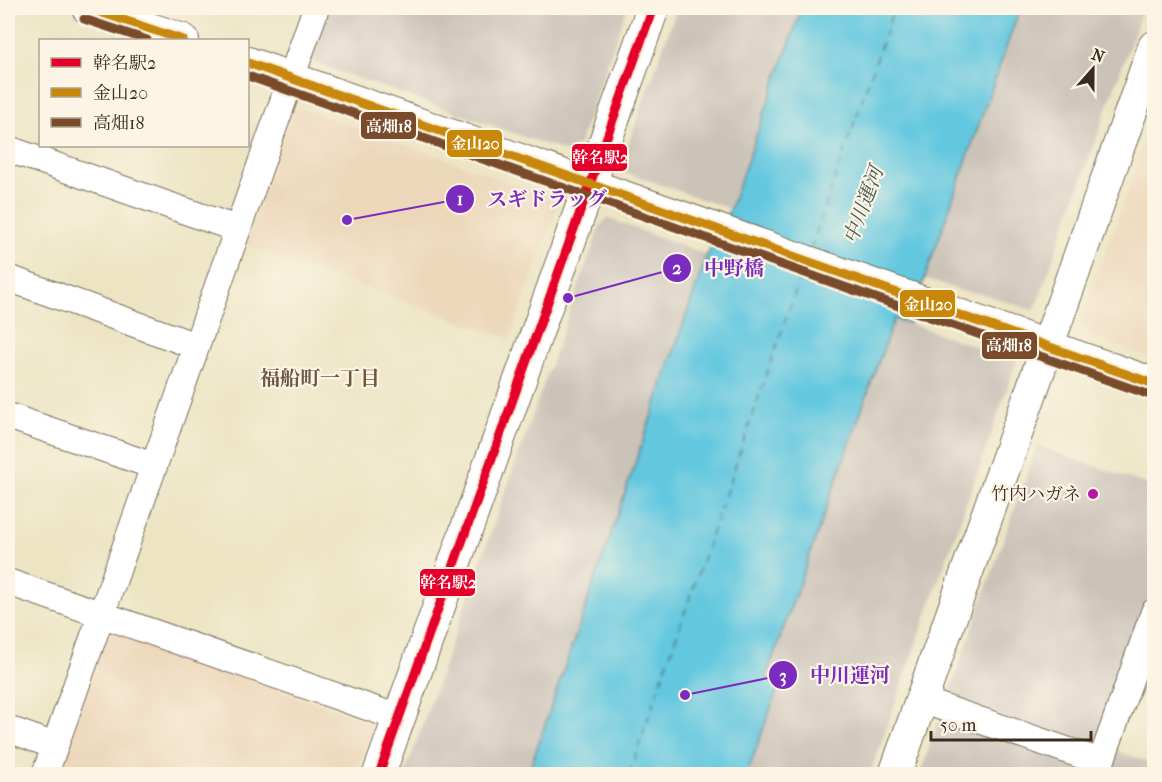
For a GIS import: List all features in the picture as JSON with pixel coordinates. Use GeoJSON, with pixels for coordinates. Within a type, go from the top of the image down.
{"type":"FeatureCollection","features":[{"type":"Feature","properties":{"kind":"street"},"geometry":{"type":"LineString","coordinates":[[88,8],[180,39]]}},
{"type":"Feature","properties":{"kind":"street"},"geometry":{"type":"LineString","coordinates":[[45,774],[316,8]]}},
{"type":"Feature","properties":{"kind":"street"},"geometry":{"type":"LineString","coordinates":[[379,774],[653,8]]}},
{"type":"Feature","properties":{"kind":"street"},"geometry":{"type":"LineString","coordinates":[[895,774],[1155,47]]}},
{"type":"Feature","properties":{"kind":"street"},"geometry":{"type":"LineString","coordinates":[[249,63],[1155,384]]}},
{"type":"Feature","properties":{"kind":"street"},"geometry":{"type":"LineString","coordinates":[[8,149],[237,229]]}},
{"type":"Feature","properties":{"kind":"street"},"geometry":{"type":"LineString","coordinates":[[8,278],[196,346]]}},
{"type":"Feature","properties":{"kind":"street"},"geometry":{"type":"LineString","coordinates":[[8,416],[154,466]]}},
{"type":"Feature","properties":{"kind":"street"},"geometry":{"type":"LineString","coordinates":[[8,582],[399,718]]}},
{"type":"Feature","properties":{"kind":"street"},"geometry":{"type":"LineString","coordinates":[[921,700],[1101,762],[1155,612]]}},
{"type":"Feature","properties":{"kind":"street"},"geometry":{"type":"LineString","coordinates":[[8,729],[55,746]]}},
{"type":"Feature","properties":{"kind":"shaded area"},"geometry":{"type":"Polygon","coordinates":[[[329,8],[627,8],[579,144],[567,152],[315,63],[312,56],[329,8]]]}},
{"type":"Feature","properties":{"kind":"shaded area"},"geometry":{"type":"Polygon","coordinates":[[[677,8],[802,8],[730,209],[619,170],[677,8]]]}},
{"type":"Feature","properties":{"kind":"shaded area"},"geometry":{"type":"Polygon","coordinates":[[[1020,8],[1143,8],[1035,309],[1032,310],[984,294],[961,291],[925,278],[1020,8]]]}},
{"type":"Feature","properties":{"kind":"shaded area"},"geometry":{"type":"Polygon","coordinates":[[[301,108],[549,196],[556,210],[510,339],[245,245],[293,110],[301,108]]]}},
{"type":"Feature","properties":{"kind":"shaded area"},"geometry":{"type":"Polygon","coordinates":[[[1154,115],[1154,359],[1088,335],[1081,321],[1154,115]]]}},
{"type":"Feature","properties":{"kind":"shaded area"},"geometry":{"type":"Polygon","coordinates":[[[607,218],[707,255],[528,774],[405,774],[600,226],[607,218]]]}},
{"type":"Feature","properties":{"kind":"shaded area"},"geometry":{"type":"Polygon","coordinates":[[[894,318],[1017,361],[870,774],[747,774],[779,685],[766,678],[894,318]]]}},
{"type":"Feature","properties":{"kind":"shaded area"},"geometry":{"type":"Polygon","coordinates":[[[1037,446],[1154,487],[1154,585],[1095,752],[947,699],[1037,446]]]}},
{"type":"Feature","properties":{"kind":"shaded area"},"geometry":{"type":"Polygon","coordinates":[[[114,631],[366,721],[372,730],[356,774],[58,774],[106,639],[114,631]]]}},
{"type":"Feature","properties":{"kind":"shaded area"},"geometry":{"type":"Polygon","coordinates":[[[1154,638],[1154,697],[1136,691],[1154,638]]]}},
{"type":"Feature","properties":{"kind":"shaded area"},"geometry":{"type":"Polygon","coordinates":[[[948,718],[1106,774],[920,774],[938,723],[948,718]]]}},
{"type":"Feature","properties":{"kind":"shaded area"},"geometry":{"type":"Polygon","coordinates":[[[1114,750],[1154,764],[1154,774],[1106,774],[1114,750]]]}},
{"type":"Feature","properties":{"kind":"water"},"geometry":{"type":"Polygon","coordinates":[[[802,8],[1020,8],[909,323],[894,319],[766,677],[779,685],[747,774],[528,774],[707,255],[730,209],[802,8]]]}},
{"type":"Feature","properties":{"kind":"ferry route"},"geometry":{"type":"LineString","coordinates":[[811,248],[894,8]]}},
{"type":"Feature","properties":{"kind":"ferry route"},"geometry":{"type":"LineString","coordinates":[[629,774],[801,275]]}},
{"type":"Feature","properties":{"kind":"transit line","name":"金山20"},"geometry":{"type":"LineString","coordinates":[[88,8],[180,39]]}},
{"type":"Feature","properties":{"kind":"transit line","name":"幹名駅2"},"geometry":{"type":"LineString","coordinates":[[379,774],[653,8]]}},
{"type":"Feature","properties":{"kind":"transit line","name":"高畑18"},"geometry":{"type":"LineString","coordinates":[[84,19],[144,39]]}},
{"type":"Feature","properties":{"kind":"transit line","name":"金山20"},"geometry":{"type":"LineString","coordinates":[[249,63],[1154,384]]}},
{"type":"Feature","properties":{"kind":"transit line","name":"高畑18"},"geometry":{"type":"LineString","coordinates":[[249,76],[1150,395]]}},
{"type":"Feature","properties":{"kind":"place","name":"スギドラッグ"},"geometry":{"type":"Point","coordinates":[347,220]}},
{"type":"Feature","properties":{"kind":"place","name":"中野橋"},"geometry":{"type":"Point","coordinates":[568,298]}},
{"type":"Feature","properties":{"kind":"place","name":"竹内ハガネ"},"geometry":{"type":"Point","coordinates":[1093,494]}},
{"type":"Feature","properties":{"kind":"place","name":"中川運河"},"geometry":{"type":"Point","coordinates":[685,695]}},
{"type":"Feature","properties":{"kind":"district","name":"福船町一丁目"},"geometry":{"type":"Point","coordinates":[320,378]}}]}
